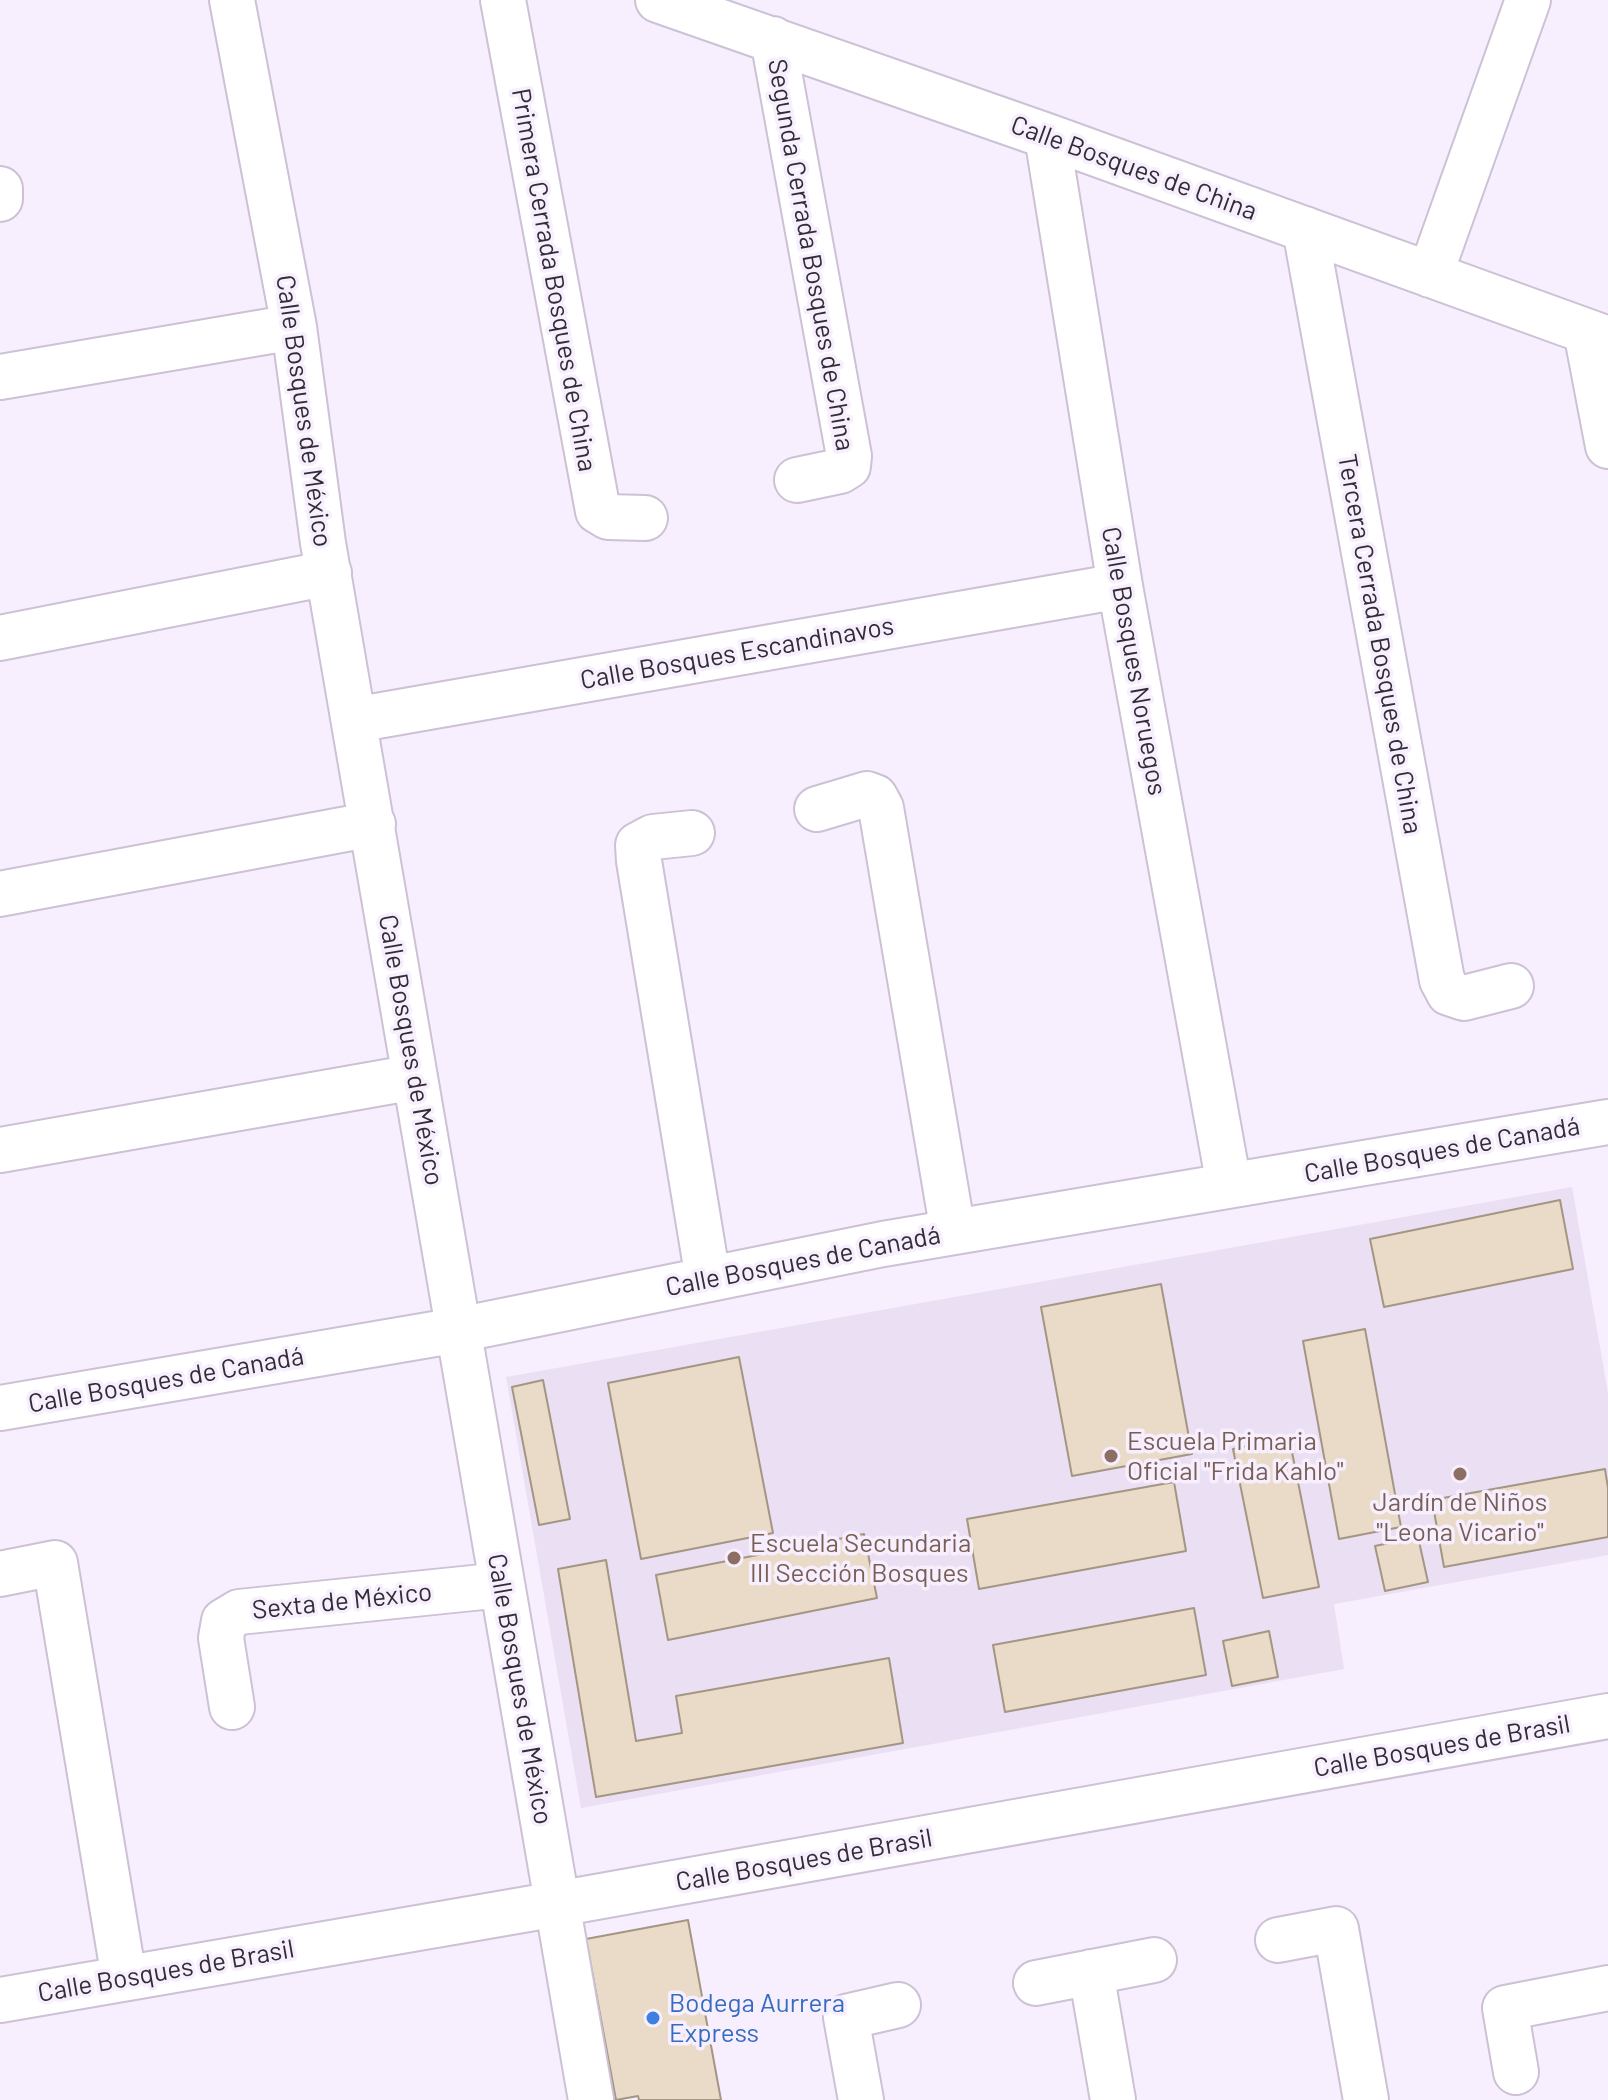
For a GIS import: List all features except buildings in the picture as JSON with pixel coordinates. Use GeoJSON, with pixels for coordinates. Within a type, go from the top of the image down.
{"type":"FeatureCollection","features":[{"type":"Feature","properties":{"kind":"street","name":"Calle Bosques de México"},"geometry":{"type":"LineString","coordinates":[[232,0],[294,327],[329,573],[591,2100]]}},
{"type":"Feature","properties":{"kind":"street","name":"Primera Cerrada Bosques de China"},"geometry":{"type":"LineString","coordinates":[[503,0],[598,511],[608,517],[645,518]]}},
{"type":"Feature","properties":{"kind":"street","name":"Calle Bosques de China"},"geometry":{"type":"LineString","coordinates":[[658,0],[1047,136],[1597,335]]}},
{"type":"Feature","properties":{"kind":"street"},"geometry":{"type":"LineString","coordinates":[[1430,275],[1528,0]]}},
{"type":"Feature","properties":{"kind":"street","name":"Segunda Cerrada Bosques de China"},"geometry":{"type":"LineString","coordinates":[[773,39],[849,456],[848,466],[840,471],[797,480]]}},
{"type":"Feature","properties":{"kind":"street","name":"Calle Bosques Noruegos"},"geometry":{"type":"LineString","coordinates":[[1047,136],[1120,586],[1229,1185]]}},
{"type":"Feature","properties":{"kind":"street"},"geometry":{"type":"LineString","coordinates":[[0,189],[0,199]]}},
{"type":"Feature","properties":{"kind":"street","name":"Tercera Cerrada Bosques de China"},"geometry":{"type":"LineString","coordinates":[[1305,229],[1442,980],[1449,993],[1464,998],[1511,986]]}},
{"type":"Feature","properties":{"kind":"street"},"geometry":{"type":"LineString","coordinates":[[0,377],[294,327]]}},
{"type":"Feature","properties":{"kind":"street"},"geometry":{"type":"LineString","coordinates":[[1597,335],[1608,446]]}},
{"type":"Feature","properties":{"kind":"street"},"geometry":{"type":"LineString","coordinates":[[0,638],[329,573]]}},
{"type":"Feature","properties":{"kind":"street","name":"Calle Bosques Escandinavos"},"geometry":{"type":"LineString","coordinates":[[354,720],[1120,586]]}},
{"type":"Feature","properties":{"kind":"street"},"geometry":{"type":"LineString","coordinates":[[817,809],[867,794],[875,797],[881,808],[953,1232]]}},
{"type":"Feature","properties":{"kind":"street"},"geometry":{"type":"LineString","coordinates":[[0,894],[373,824]]}},
{"type":"Feature","properties":{"kind":"street"},"geometry":{"type":"LineString","coordinates":[[692,833],[653,837],[638,845],[708,1279]]}},
{"type":"Feature","properties":{"kind":"street"},"geometry":{"type":"LineString","coordinates":[[0,1150],[415,1077]]}},
{"type":"Feature","properties":{"kind":"street","name":"Calle Bosques de Canadá"},"geometry":{"type":"LineString","coordinates":[[0,1408],[458,1330],[953,1232],[1608,1122]]}},
{"type":"Feature","properties":{"kind":"street"},"geometry":{"type":"LineString","coordinates":[[0,1574],[55,1563],[124,1978]]}},
{"type":"Feature","properties":{"kind":"street","name":"Sexta de México"},"geometry":{"type":"LineString","coordinates":[[232,1707],[221,1638],[224,1621],[239,1612],[502,1585]]}},
{"type":"Feature","properties":{"kind":"street","name":"Calle Bosques de Brasil"},"geometry":{"type":"LineString","coordinates":[[0,2000],[1608,1716]]}},
{"type":"Feature","properties":{"kind":"street"},"geometry":{"type":"LineString","coordinates":[[1278,1940],[1336,1929],[1366,2100]]}},
{"type":"Feature","properties":{"kind":"street"},"geometry":{"type":"LineString","coordinates":[[1036,1983],[1154,1960]]}},
{"type":"Feature","properties":{"kind":"street"},"geometry":{"type":"LineString","coordinates":[[1091,1972],[1113,2100]]}},
{"type":"Feature","properties":{"kind":"street"},"geometry":{"type":"LineString","coordinates":[[1516,2072],[1505,2008],[1608,1988]]}},
{"type":"Feature","properties":{"kind":"street"},"geometry":{"type":"LineString","coordinates":[[861,2100],[846,2017],[898,2005]]}},
{"type":"Feature","properties":{"kind":"shaded area"},"geometry":{"type":"Polygon","coordinates":[[[1572,1187],[1608,1393],[1608,1555],[1334,1604],[1344,1669],[581,1808],[506,1377],[1572,1187]]]}},
{"type":"Feature","properties":{"kind":"place","name":"Escuela Primaria Oficial \"Frida Kahlo\""},"geometry":{"type":"Point","coordinates":[1111,1456]}},
{"type":"Feature","properties":{"kind":"place","name":"Jardín de Niños \"Leona Vicario\""},"geometry":{"type":"Point","coordinates":[1460,1474]}},
{"type":"Feature","properties":{"kind":"place","name":"Escuela Secundaria III Sección Bosques"},"geometry":{"type":"Point","coordinates":[734,1558]}},
{"type":"Feature","properties":{"kind":"place","name":"Bodega Aurrera Express"},"geometry":{"type":"Point","coordinates":[653,2018]}}]}
